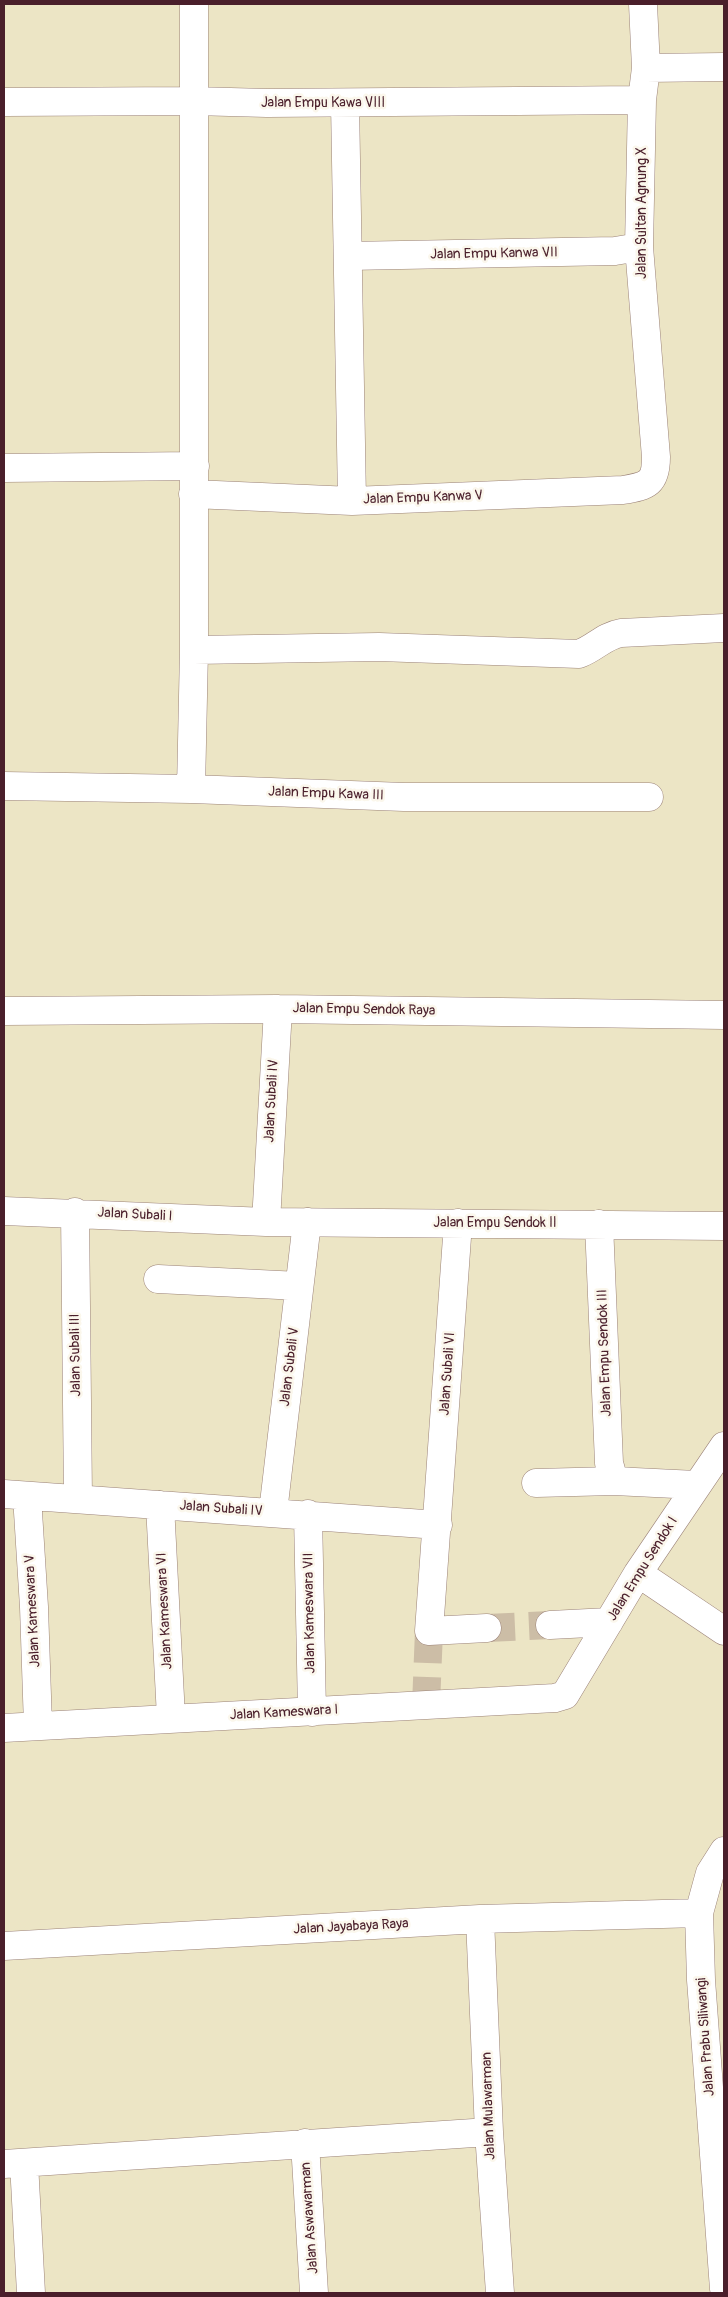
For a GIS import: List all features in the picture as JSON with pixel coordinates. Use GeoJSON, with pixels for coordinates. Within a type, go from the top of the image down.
{"type":"FeatureCollection","features":[{"type":"Feature","properties":{"kind":"street"},"geometry":{"type":"LineString","coordinates":[[191,789],[194,650],[193,494],[195,466],[194,4]]}},
{"type":"Feature","properties":{"kind":"street","name":"Jalan Sultan Agnung X"},"geometry":{"type":"LineString","coordinates":[[643,4],[646,68],[642,100],[639,247],[656,457],[656,470],[651,480]]}},
{"type":"Feature","properties":{"kind":"street"},"geometry":{"type":"LineString","coordinates":[[646,68],[724,67]]}},
{"type":"Feature","properties":{"kind":"street","name":"Jalan Empu Kawa VIII"},"geometry":{"type":"LineString","coordinates":[[4,102],[193,101],[345,103],[642,100]]}},
{"type":"Feature","properties":{"kind":"street"},"geometry":{"type":"LineString","coordinates":[[345,103],[352,501]]}},
{"type":"Feature","properties":{"kind":"street","name":"Jalan Empu Kanwa VII"},"geometry":{"type":"LineString","coordinates":[[348,256],[615,252],[639,247]]}},
{"type":"Feature","properties":{"kind":"street"},"geometry":{"type":"LineString","coordinates":[[4,468],[195,466]]}},
{"type":"Feature","properties":{"kind":"street","name":"Jalan Empu Kanwa V"},"geometry":{"type":"LineString","coordinates":[[193,494],[352,501],[623,490],[640,487],[651,480]]}},
{"type":"Feature","properties":{"kind":"street"},"geometry":{"type":"LineString","coordinates":[[194,650],[380,647],[579,654],[591,649],[610,635],[621,632],[724,628]]}},
{"type":"Feature","properties":{"kind":"street","name":"Jalan Empu Kawa III"},"geometry":{"type":"LineString","coordinates":[[4,786],[191,789],[404,797],[648,797]]}},
{"type":"Feature","properties":{"kind":"street","name":"Jalan Empu Sendok Raya"},"geometry":{"type":"LineString","coordinates":[[4,1011],[278,1010],[724,1015]]}},
{"type":"Feature","properties":{"kind":"street","name":"Jalan Subali IV"},"geometry":{"type":"LineString","coordinates":[[266,1222],[278,1010]]}},
{"type":"Feature","properties":{"kind":"street","name":"Jalan Subali I"},"geometry":{"type":"LineString","coordinates":[[4,1211],[75,1212],[266,1222]]}},
{"type":"Feature","properties":{"kind":"street","name":"Jalan Subali III"},"geometry":{"type":"LineString","coordinates":[[75,1212],[78,1498]]}},
{"type":"Feature","properties":{"kind":"street","name":"Jalan Empu Sendok II"},"geometry":{"type":"LineString","coordinates":[[266,1222],[724,1226]]}},
{"type":"Feature","properties":{"kind":"street","name":"Jalan Subali V"},"geometry":{"type":"LineString","coordinates":[[273,1512],[307,1222]]}},
{"type":"Feature","properties":{"kind":"street","name":"Jalan Subali VI"},"geometry":{"type":"LineString","coordinates":[[458,1223],[429,1631],[487,1628]]}},
{"type":"Feature","properties":{"kind":"street","name":"Jalan Empu Sendok III"},"geometry":{"type":"LineString","coordinates":[[599,1224],[609,1463],[614,1481]]}},
{"type":"Feature","properties":{"kind":"street"},"geometry":{"type":"LineString","coordinates":[[158,1279],[300,1286]]}},
{"type":"Feature","properties":{"kind":"street","name":"Jalan Empu Sendok I"},"geometry":{"type":"LineString","coordinates":[[565,1694],[638,1573],[724,1446]]}},
{"type":"Feature","properties":{"kind":"street"},"geometry":{"type":"LineString","coordinates":[[536,1483],[614,1481],[696,1485]]}},
{"type":"Feature","properties":{"kind":"street","name":"Jalan Subali IV"},"geometry":{"type":"LineString","coordinates":[[15,1495],[438,1524]]}},
{"type":"Feature","properties":{"kind":"street","name":"Jalan Kameswara V"},"geometry":{"type":"LineString","coordinates":[[15,1495],[34,1607],[38,1726]]}},
{"type":"Feature","properties":{"kind":"street","name":"Jalan Kameswara VI"},"geometry":{"type":"LineString","coordinates":[[160,1505],[171,1717]]}},
{"type":"Feature","properties":{"kind":"street","name":"Jalan Kameswara VII"},"geometry":{"type":"LineString","coordinates":[[308,1514],[312,1712]]}},
{"type":"Feature","properties":{"kind":"street"},"geometry":{"type":"LineString","coordinates":[[638,1573],[724,1630]]}},
{"type":"Feature","properties":{"kind":"street"},"geometry":{"type":"LineString","coordinates":[[550,1625],[609,1622]]}},
{"type":"Feature","properties":{"kind":"street","name":"Jalan Kameswara I"},"geometry":{"type":"LineString","coordinates":[[4,1728],[171,1717],[312,1712],[555,1698],[565,1694]]}},
{"type":"Feature","properties":{"kind":"street","name":"Jalan Prabu Siliwangi"},"geometry":{"type":"LineString","coordinates":[[724,1851],[710,1873],[699,1913],[701,1980],[724,2251],[724,2289]]}},
{"type":"Feature","properties":{"kind":"street","name":"Jalan Jayabaya Raya"},"geometry":{"type":"LineString","coordinates":[[4,1946],[480,1920],[699,1913]]}},
{"type":"Feature","properties":{"kind":"street","name":"Jalan Mulawarman"},"geometry":{"type":"LineString","coordinates":[[480,1920],[489,2132],[500,2293]]}},
{"type":"Feature","properties":{"kind":"street"},"geometry":{"type":"LineString","coordinates":[[31,2293],[14,2163],[489,2132]]}},
{"type":"Feature","properties":{"kind":"street","name":"Jalan Aswawarman"},"geometry":{"type":"LineString","coordinates":[[305,2143],[314,2293]]}},
{"type":"Feature","properties":{"kind":"tunnel"},"geometry":{"type":"LineString","coordinates":[[487,1628],[550,1625]]}},
{"type":"Feature","properties":{"kind":"tunnel"},"geometry":{"type":"LineString","coordinates":[[426,1705],[429,1631]]}}]}
